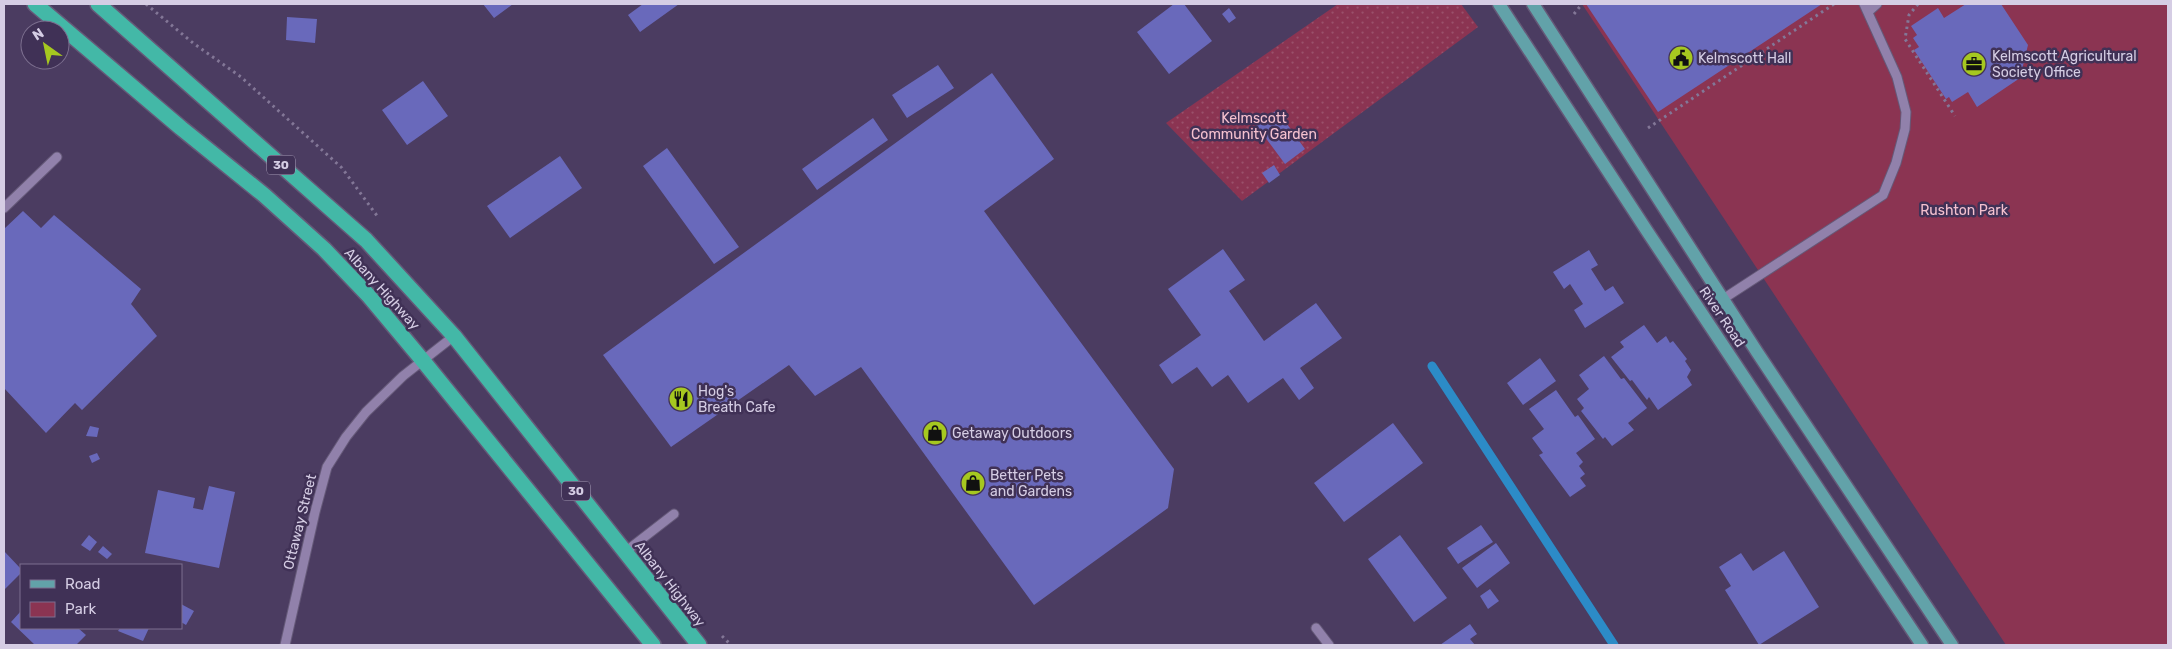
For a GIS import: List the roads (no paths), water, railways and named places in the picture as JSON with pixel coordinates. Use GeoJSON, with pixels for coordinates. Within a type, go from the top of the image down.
{"type":"FeatureCollection","features":[{"type":"Feature","properties":{"kind":"highway","name":"Albany Highway"},"geometry":{"type":"LineString","coordinates":[[35,4],[181,128],[264,195],[324,249],[368,295],[424,362],[654,645]]}},
{"type":"Feature","properties":{"kind":"highway","name":"Albany Highway"},"geometry":{"type":"LineString","coordinates":[[98,4],[366,240],[454,336],[699,645]]}},
{"type":"Feature","properties":{"kind":"main road","name":"River Road"},"geometry":{"type":"LineString","coordinates":[[1500,4],[1647,232],[1922,645]]}},
{"type":"Feature","properties":{"kind":"main road","name":"River Road"},"geometry":{"type":"LineString","coordinates":[[1533,4],[1723,299],[1952,645]]}},
{"type":"Feature","properties":{"kind":"street"},"geometry":{"type":"LineString","coordinates":[[1723,299],[1883,195],[1896,163],[1905,129],[1906,112],[1897,77],[1866,8],[1877,4]]}},
{"type":"Feature","properties":{"kind":"street"},"geometry":{"type":"LineString","coordinates":[[4,208],[57,157]]}},
{"type":"Feature","properties":{"kind":"street","name":"Ottaway Street"},"geometry":{"type":"LineString","coordinates":[[285,645],[327,467],[346,437],[366,412],[404,376],[424,362],[454,336]]}},
{"type":"Feature","properties":{"kind":"street"},"geometry":{"type":"LineString","coordinates":[[625,552],[674,514]]}},
{"type":"Feature","properties":{"kind":"street"},"geometry":{"type":"LineString","coordinates":[[1316,628],[1329,645]]}},
{"type":"Feature","properties":{"kind":"waterway"},"geometry":{"type":"LineString","coordinates":[[1432,366],[1614,645]]}},
{"type":"Feature","properties":{"kind":"place","name":"Kelmscott Hall"},"geometry":{"type":"Point","coordinates":[1681,58]}},
{"type":"Feature","properties":{"kind":"place","name":"Kelmscott Agricultural Society Office"},"geometry":{"type":"Point","coordinates":[1974,64]}},
{"type":"Feature","properties":{"kind":"place","name":"Hog's Breath Cafe"},"geometry":{"type":"Point","coordinates":[681,399]}},
{"type":"Feature","properties":{"kind":"place","name":"Getaway Outdoors"},"geometry":{"type":"Point","coordinates":[935,433]}},
{"type":"Feature","properties":{"kind":"place","name":"Better Pets and Gardens"},"geometry":{"type":"Point","coordinates":[973,483]}},
{"type":"Feature","properties":{"kind":"park label","name":"Kelmscott Community Garden"},"geometry":{"type":"Point","coordinates":[1254,126]}},
{"type":"Feature","properties":{"kind":"park label","name":"Rushton Park"},"geometry":{"type":"Point","coordinates":[1964,210]}}]}
